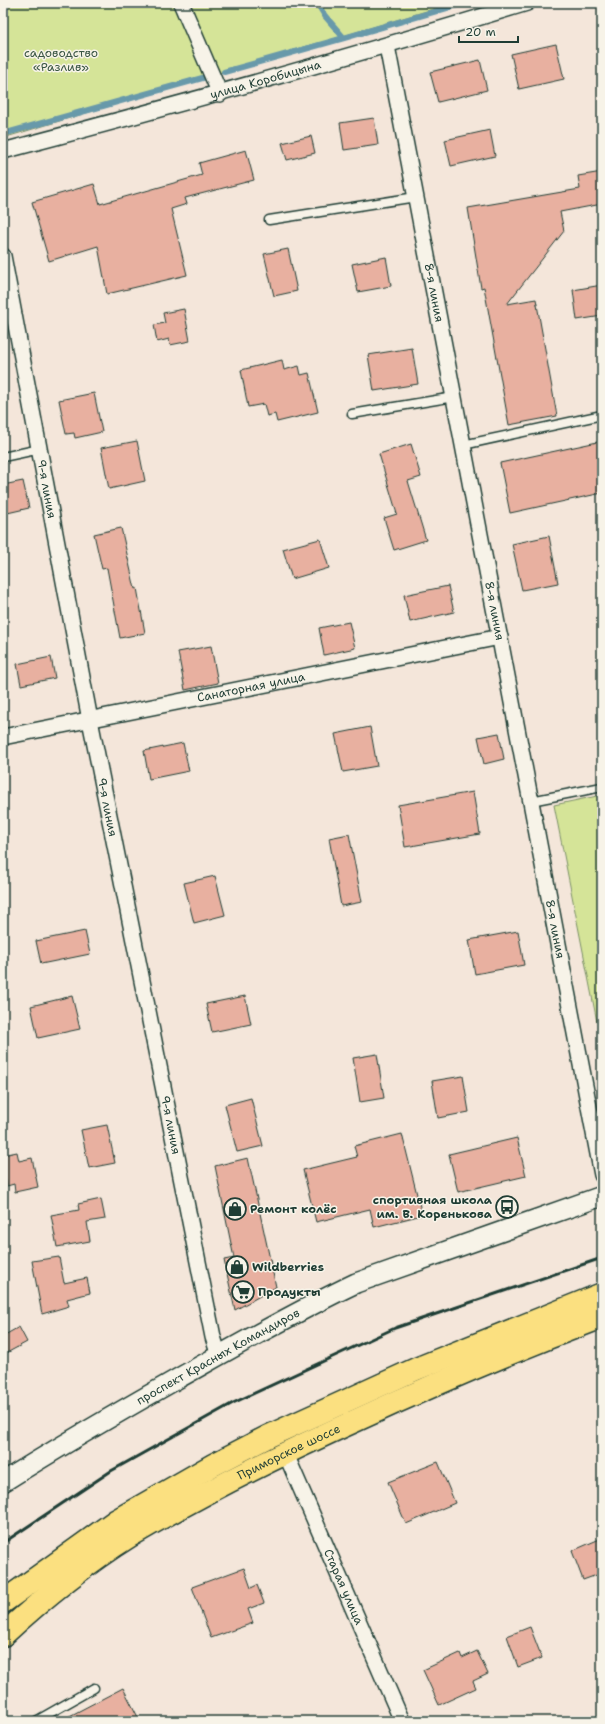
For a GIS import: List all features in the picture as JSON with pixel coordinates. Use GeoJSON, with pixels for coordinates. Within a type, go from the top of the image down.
{"type":"FeatureCollection","features":[{"type":"Feature","properties":{"kind":"highway","name":"Приморское шоссе"},"geometry":{"type":"LineString","coordinates":[[3,1602],[117,1520],[213,1465],[276,1433],[416,1369],[602,1294]]}},
{"type":"Feature","properties":{"kind":"highway","name":"Приморское шоссе"},"geometry":{"type":"LineString","coordinates":[[3,1635],[60,1586],[129,1537],[221,1485],[286,1452],[431,1386],[517,1350],[602,1317]]}},
{"type":"Feature","properties":{"kind":"street"},"geometry":{"type":"LineString","coordinates":[[181,3],[220,94]]}},
{"type":"Feature","properties":{"kind":"street","name":"улица Коробицына"},"geometry":{"type":"LineString","coordinates":[[3,151],[220,94],[388,46],[527,3]]}},
{"type":"Feature","properties":{"kind":"street","name":"8-я линия"},"geometry":{"type":"LineString","coordinates":[[388,46],[602,1175]]}},
{"type":"Feature","properties":{"kind":"street","name":"9-я линия"},"geometry":{"type":"LineString","coordinates":[[3,256],[90,720],[211,1330],[219,1356]]}},
{"type":"Feature","properties":{"kind":"street","name":"Санаторная улица"},"geometry":{"type":"LineString","coordinates":[[3,737],[500,637]]}},
{"type":"Feature","properties":{"kind":"street","name":"проспект Красных Командиров"},"geometry":{"type":"LineString","coordinates":[[3,1482],[113,1416],[219,1356],[327,1297],[356,1283],[602,1196]]}},
{"type":"Feature","properties":{"kind":"street","name":"Старая улица"},"geometry":{"type":"LineString","coordinates":[[286,1452],[402,1721]]}},
{"type":"Feature","properties":{"kind":"lane"},"geometry":{"type":"LineString","coordinates":[[269,220],[416,197]]}},
{"type":"Feature","properties":{"kind":"lane"},"geometry":{"type":"LineString","coordinates":[[352,414],[454,397]]}},
{"type":"Feature","properties":{"kind":"lane"},"geometry":{"type":"LineString","coordinates":[[463,445],[602,414]]}},
{"type":"Feature","properties":{"kind":"lane"},"geometry":{"type":"LineString","coordinates":[[3,457],[40,448]]}},
{"type":"Feature","properties":{"kind":"lane"},"geometry":{"type":"LineString","coordinates":[[531,801],[602,787]]}},
{"type":"Feature","properties":{"kind":"lane"},"geometry":{"type":"LineString","coordinates":[[36,1721],[94,1688]]}},
{"type":"Feature","properties":{"kind":"green space","name":"садоводство «Разлив»"},"geometry":{"type":"Polygon","coordinates":[[[3,3],[453,3],[3,138],[3,3]]]}},
{"type":"Feature","properties":{"kind":"green space"},"geometry":{"type":"Polygon","coordinates":[[[602,795],[602,1047],[554,805],[602,795]]]}},
{"type":"Feature","properties":{"kind":"building"},"geometry":{"type":"Polygon","coordinates":[[[556,44],[564,79],[519,89],[511,54],[556,44]]]}},
{"type":"Feature","properties":{"kind":"building"},"geometry":{"type":"Polygon","coordinates":[[[480,60],[487,90],[438,102],[430,72],[480,60]]]}},
{"type":"Feature","properties":{"kind":"building"},"geometry":{"type":"Polygon","coordinates":[[[374,118],[378,145],[344,150],[340,123],[374,118]]]}},
{"type":"Feature","properties":{"kind":"building"},"geometry":{"type":"Polygon","coordinates":[[[490,130],[495,156],[451,166],[445,140],[490,130]]]}},
{"type":"Feature","properties":{"kind":"building"},"geometry":{"type":"Polygon","coordinates":[[[311,136],[315,153],[287,160],[282,143],[311,136]]]}},
{"type":"Feature","properties":{"kind":"building"},"geometry":{"type":"Polygon","coordinates":[[[246,150],[254,180],[185,198],[187,204],[171,209],[187,275],[107,294],[98,246],[49,261],[32,202],[94,184],[100,204],[202,175],[199,163],[246,150]]]}},
{"type":"Feature","properties":{"kind":"building"},"geometry":{"type":"Polygon","coordinates":[[[602,172],[602,204],[560,212],[564,231],[507,304],[536,299],[557,416],[509,425],[484,287],[481,288],[468,208],[580,189],[578,176],[602,172]]]}},
{"type":"Feature","properties":{"kind":"building"},"geometry":{"type":"Polygon","coordinates":[[[288,249],[297,291],[274,296],[264,254],[288,249]]]}},
{"type":"Feature","properties":{"kind":"building"},"geometry":{"type":"Polygon","coordinates":[[[386,257],[391,286],[358,292],[352,264],[386,257]]]}},
{"type":"Feature","properties":{"kind":"building"},"geometry":{"type":"Polygon","coordinates":[[[602,285],[602,316],[577,320],[573,290],[602,285]]]}},
{"type":"Feature","properties":{"kind":"building"},"geometry":{"type":"Polygon","coordinates":[[[184,309],[190,341],[170,345],[169,339],[157,342],[154,325],[165,323],[163,313],[184,309]]]}},
{"type":"Feature","properties":{"kind":"building"},"geometry":{"type":"Polygon","coordinates":[[[412,348],[418,384],[374,391],[368,355],[412,348]]]}},
{"type":"Feature","properties":{"kind":"building"},"geometry":{"type":"Polygon","coordinates":[[[282,360],[284,370],[299,366],[301,375],[309,373],[318,412],[277,422],[275,414],[267,416],[264,404],[248,407],[241,370],[282,360]]]}},
{"type":"Feature","properties":{"kind":"building"},"geometry":{"type":"Polygon","coordinates":[[[94,393],[102,432],[75,438],[74,433],[66,434],[59,400],[94,393]]]}},
{"type":"Feature","properties":{"kind":"building"},"geometry":{"type":"Polygon","coordinates":[[[137,441],[145,481],[109,489],[101,448],[137,441]]]}},
{"type":"Feature","properties":{"kind":"building"},"geometry":{"type":"Polygon","coordinates":[[[602,441],[602,493],[510,513],[500,463],[602,441]]]}},
{"type":"Feature","properties":{"kind":"building"},"geometry":{"type":"Polygon","coordinates":[[[411,444],[421,477],[408,481],[426,540],[394,550],[384,518],[397,514],[379,454],[411,444]]]}},
{"type":"Feature","properties":{"kind":"building"},"geometry":{"type":"Polygon","coordinates":[[[23,481],[29,508],[3,514],[3,485],[23,481]]]}},
{"type":"Feature","properties":{"kind":"building"},"geometry":{"type":"Polygon","coordinates":[[[121,528],[135,589],[137,588],[145,633],[120,638],[107,568],[102,569],[94,534],[121,528]]]}},
{"type":"Feature","properties":{"kind":"building"},"geometry":{"type":"Polygon","coordinates":[[[549,536],[558,583],[522,590],[512,544],[549,536]]]}},
{"type":"Feature","properties":{"kind":"building"},"geometry":{"type":"Polygon","coordinates":[[[320,539],[329,568],[292,579],[283,549],[320,539]]]}},
{"type":"Feature","properties":{"kind":"building"},"geometry":{"type":"Polygon","coordinates":[[[448,586],[454,612],[410,622],[404,595],[448,586]]]}},
{"type":"Feature","properties":{"kind":"building"},"geometry":{"type":"Polygon","coordinates":[[[349,622],[355,648],[324,655],[319,628],[349,622]]]}},
{"type":"Feature","properties":{"kind":"building"},"geometry":{"type":"Polygon","coordinates":[[[211,646],[218,683],[185,690],[178,652],[211,646]]]}},
{"type":"Feature","properties":{"kind":"building"},"geometry":{"type":"Polygon","coordinates":[[[51,657],[55,678],[21,685],[17,664],[51,657]]]}},
{"type":"Feature","properties":{"kind":"building"},"geometry":{"type":"Polygon","coordinates":[[[370,727],[377,766],[343,772],[335,734],[370,727]]]}},
{"type":"Feature","properties":{"kind":"building"},"geometry":{"type":"Polygon","coordinates":[[[499,733],[504,759],[484,764],[478,737],[499,733]]]}},
{"type":"Feature","properties":{"kind":"building"},"geometry":{"type":"Polygon","coordinates":[[[183,743],[189,771],[149,779],[144,751],[183,743]]]}},
{"type":"Feature","properties":{"kind":"building"},"geometry":{"type":"Polygon","coordinates":[[[473,792],[480,834],[405,847],[398,805],[473,792]]]}},
{"type":"Feature","properties":{"kind":"building"},"geometry":{"type":"Polygon","coordinates":[[[349,834],[362,902],[341,906],[329,838],[349,834]]]}},
{"type":"Feature","properties":{"kind":"building"},"geometry":{"type":"Polygon","coordinates":[[[215,876],[225,915],[194,923],[184,883],[215,876]]]}},
{"type":"Feature","properties":{"kind":"building"},"geometry":{"type":"Polygon","coordinates":[[[85,931],[90,954],[41,964],[36,941],[85,931]]]}},
{"type":"Feature","properties":{"kind":"building"},"geometry":{"type":"Polygon","coordinates":[[[518,931],[524,965],[475,974],[469,940],[518,931]]]}},
{"type":"Feature","properties":{"kind":"building"},"geometry":{"type":"Polygon","coordinates":[[[72,996],[80,1029],[38,1038],[31,1006],[72,996]]]}},
{"type":"Feature","properties":{"kind":"building"},"geometry":{"type":"Polygon","coordinates":[[[245,996],[251,1024],[212,1032],[206,1004],[245,996]]]}},
{"type":"Feature","properties":{"kind":"building"},"geometry":{"type":"Polygon","coordinates":[[[377,1054],[384,1098],[360,1102],[353,1058],[377,1054]]]}},
{"type":"Feature","properties":{"kind":"building"},"geometry":{"type":"Polygon","coordinates":[[[463,1076],[469,1112],[438,1118],[432,1081],[463,1076]]]}},
{"type":"Feature","properties":{"kind":"building"},"geometry":{"type":"Polygon","coordinates":[[[251,1098],[263,1146],[237,1152],[225,1105],[251,1098]]]}},
{"type":"Feature","properties":{"kind":"building"},"geometry":{"type":"Polygon","coordinates":[[[107,1125],[115,1163],[89,1168],[81,1130],[107,1125]]]}},
{"type":"Feature","properties":{"kind":"building"},"geometry":{"type":"Polygon","coordinates":[[[402,1134],[422,1215],[374,1227],[370,1209],[316,1222],[303,1170],[357,1157],[354,1146],[402,1134]]]}},
{"type":"Feature","properties":{"kind":"building"},"geometry":{"type":"Polygon","coordinates":[[[517,1138],[526,1176],[458,1192],[449,1154],[517,1138]]]}},
{"type":"Feature","properties":{"kind":"building"},"geometry":{"type":"Polygon","coordinates":[[[17,1152],[19,1161],[32,1158],[38,1187],[15,1192],[14,1184],[7,1186],[3,1166],[3,1155],[17,1152]]]}},
{"type":"Feature","properties":{"kind":"building"},"geometry":{"type":"Polygon","coordinates":[[[248,1158],[276,1287],[235,1310],[224,1260],[234,1258],[215,1166],[248,1158]]]}},
{"type":"Feature","properties":{"kind":"building"},"geometry":{"type":"Polygon","coordinates":[[[101,1199],[105,1219],[87,1222],[90,1241],[57,1247],[51,1215],[79,1210],[78,1204],[101,1199]]]}},
{"type":"Feature","properties":{"kind":"building"},"geometry":{"type":"Polygon","coordinates":[[[59,1257],[64,1283],[87,1278],[90,1293],[67,1299],[69,1306],[42,1314],[32,1261],[59,1257]]]}},
{"type":"Feature","properties":{"kind":"building"},"geometry":{"type":"Polygon","coordinates":[[[19,1327],[27,1342],[3,1355],[3,1336],[19,1327]]]}},
{"type":"Feature","properties":{"kind":"building"},"geometry":{"type":"Polygon","coordinates":[[[438,1462],[455,1503],[406,1524],[388,1482],[438,1462]]]}},
{"type":"Feature","properties":{"kind":"building"},"geometry":{"type":"Polygon","coordinates":[[[602,1538],[602,1573],[583,1580],[572,1551],[602,1538]]]}},
{"type":"Feature","properties":{"kind":"building"},"geometry":{"type":"Polygon","coordinates":[[[244,1568],[251,1588],[257,1585],[264,1603],[248,1609],[253,1623],[211,1638],[192,1587],[244,1568]]]}},
{"type":"Feature","properties":{"kind":"building"},"geometry":{"type":"Polygon","coordinates":[[[530,1627],[542,1658],[518,1667],[507,1636],[530,1627]]]}},
{"type":"Feature","properties":{"kind":"building"},"geometry":{"type":"Polygon","coordinates":[[[477,1651],[488,1674],[473,1681],[476,1688],[439,1705],[423,1670],[460,1653],[462,1658],[477,1651]]]}},
{"type":"Feature","properties":{"kind":"building"},"geometry":{"type":"Polygon","coordinates":[[[123,1688],[140,1721],[60,1721],[123,1688]]]}},
{"type":"Feature","properties":{"kind":"waterway"},"geometry":{"type":"LineString","coordinates":[[317,3],[325,16],[344,38],[464,3]]}},
{"type":"Feature","properties":{"kind":"waterway"},"geometry":{"type":"LineString","coordinates":[[224,72],[344,38]]}},
{"type":"Feature","properties":{"kind":"waterway"},"geometry":{"type":"LineString","coordinates":[[3,134],[206,77]]}},
{"type":"Feature","properties":{"kind":"railway"},"geometry":{"type":"LineString","coordinates":[[3,1543],[111,1471],[233,1403],[395,1328],[602,1258]]}},
{"type":"Feature","properties":{"kind":"place","name":"спортивная школа им. В. Коренькова"},"geometry":{"type":"Point","coordinates":[507,1207]}},
{"type":"Feature","properties":{"kind":"place","name":"Ремонт колёс"},"geometry":{"type":"Point","coordinates":[235,1209]}},
{"type":"Feature","properties":{"kind":"place","name":"Wildberries"},"geometry":{"type":"Point","coordinates":[237,1267]}},
{"type":"Feature","properties":{"kind":"place","name":"Продукты"},"geometry":{"type":"Point","coordinates":[243,1292]}}]}
